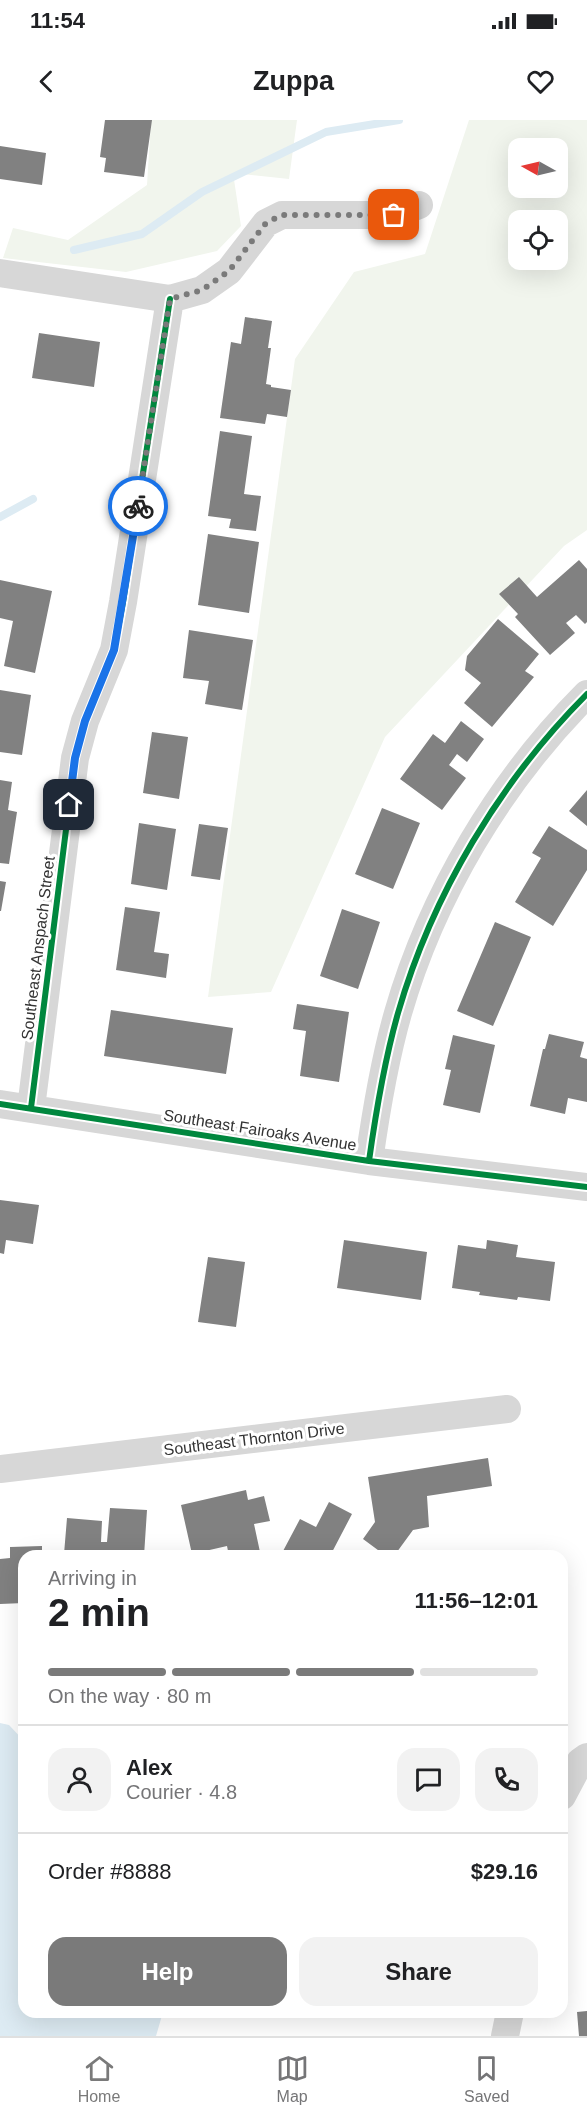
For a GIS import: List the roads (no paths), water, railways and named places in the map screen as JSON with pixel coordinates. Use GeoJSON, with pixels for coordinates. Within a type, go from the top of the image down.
{"type":"FeatureCollection","features":[{"type":"Feature","properties":{"kind":"street"},"geometry":{"type":"LineString","coordinates":[[0,273],[170,299],[202,290],[229,271],[266,223],[282,215],[394,215],[419,206]]}},
{"type":"Feature","properties":{"kind":"street","name":"Southeast Anspach Street"},"geometry":{"type":"LineString","coordinates":[[31,1108],[75,758],[85,721],[114,650],[170,299]]}},
{"type":"Feature","properties":{"kind":"street"},"geometry":{"type":"LineString","coordinates":[[369,1161],[376,1103],[399,1011],[438,909],[483,826],[547,738],[587,694]]}},
{"type":"Feature","properties":{"kind":"street","name":"Southeast Fairoaks Avenue"},"geometry":{"type":"LineString","coordinates":[[0,1104],[369,1161],[587,1187]]}},
{"type":"Feature","properties":{"kind":"street","name":"Southeast Thornton Drive"},"geometry":{"type":"LineString","coordinates":[[0,1469],[507,1409]]}},
{"type":"Feature","properties":{"kind":"street"},"geometry":{"type":"LineString","coordinates":[[568,1785],[580,1762],[587,1756]]}},
{"type":"Feature","properties":{"kind":"street"},"geometry":{"type":"LineString","coordinates":[[505,2036],[509,2018]]}},
{"type":"Feature","properties":{"kind":"waterway"},"geometry":{"type":"LineString","coordinates":[[74,250],[142,234],[202,192],[326,132],[399,120]]}},
{"type":"Feature","properties":{"kind":"waterway"},"geometry":{"type":"LineString","coordinates":[[0,517],[33,499]]}}]}
